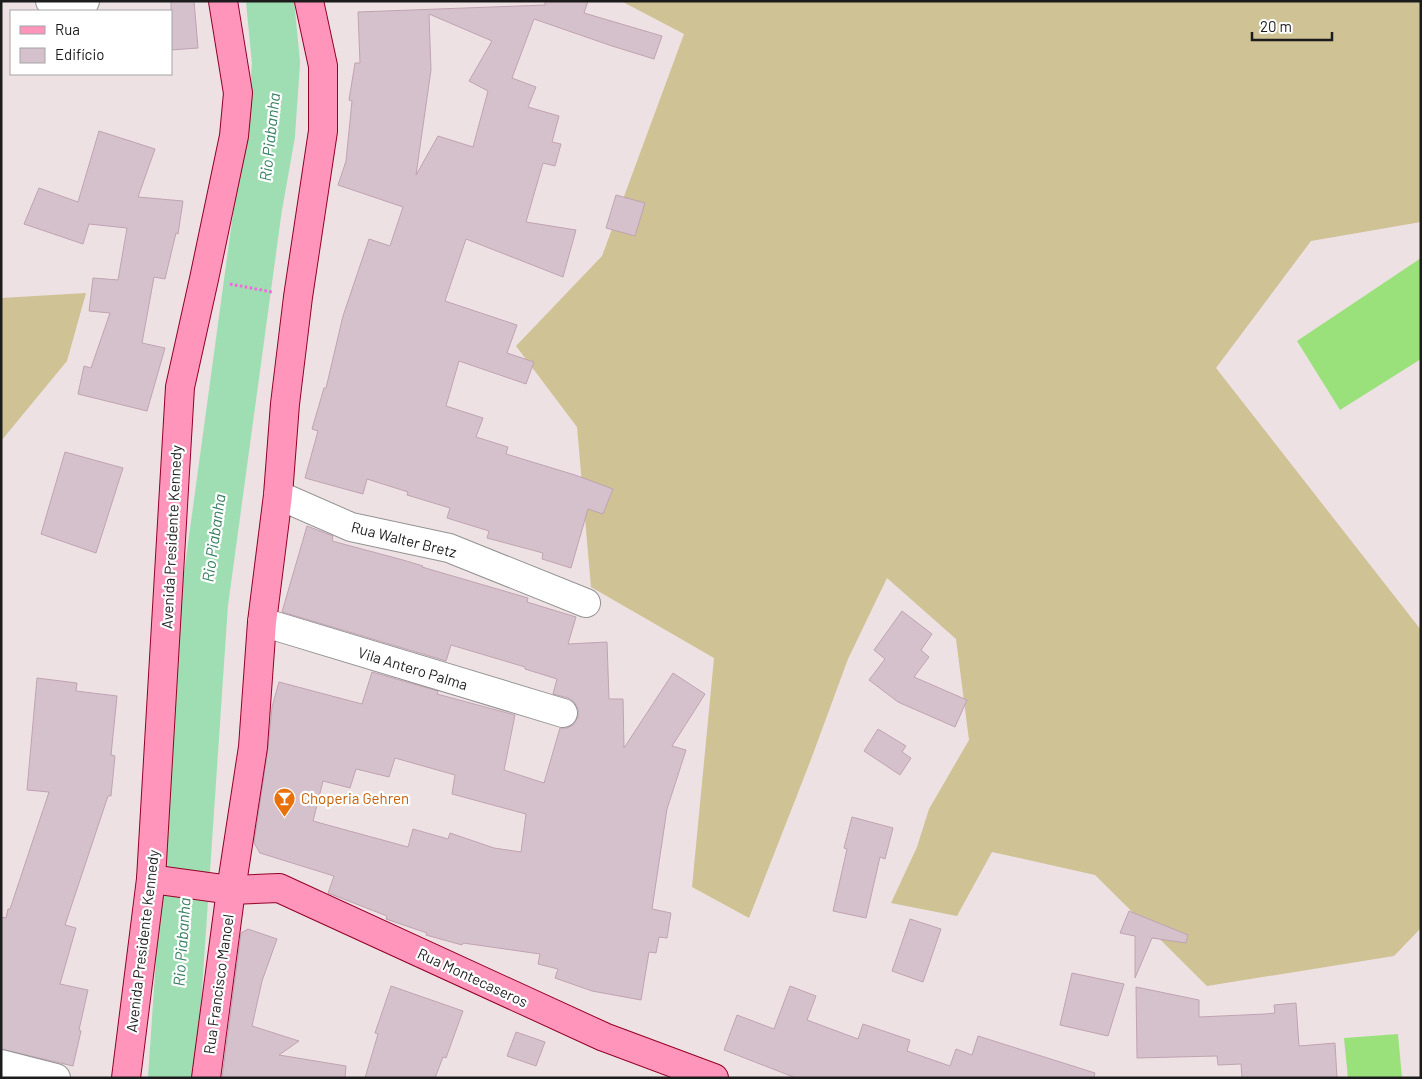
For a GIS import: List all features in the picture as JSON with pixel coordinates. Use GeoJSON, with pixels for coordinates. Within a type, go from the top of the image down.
{"type":"FeatureCollection","features":[{"type":"Feature","properties":{"kind":"main road","name":"Avenida Presidente Kennedy"},"geometry":{"type":"LineString","coordinates":[[126,1078],[151,880],[180,387],[234,136],[238,93],[223,1]]}},
{"type":"Feature","properties":{"kind":"main road"},"geometry":{"type":"LineString","coordinates":[[231,890],[253,747],[262,622],[278,496],[285,404],[298,297],[323,131],[322,66],[309,1]]}},
{"type":"Feature","properties":{"kind":"main road","name":"Rua Montecaseros"},"geometry":{"type":"LineString","coordinates":[[151,880],[231,890],[279,888],[604,1037],[714,1078]]}},
{"type":"Feature","properties":{"kind":"main road","name":"Rua Francisco Manoel"},"geometry":{"type":"LineString","coordinates":[[206,1078],[231,890]]}},
{"type":"Feature","properties":{"kind":"street"},"geometry":{"type":"LineString","coordinates":[[50,1],[61,10]]}},
{"type":"Feature","properties":{"kind":"street","name":"Rua Walter Bretz"},"geometry":{"type":"LineString","coordinates":[[278,496],[351,526],[449,548],[586,603]]}},
{"type":"Feature","properties":{"kind":"street","name":"Vila Antero Palma"},"geometry":{"type":"LineString","coordinates":[[262,622],[563,714]]}},
{"type":"Feature","properties":{"kind":"street"},"geometry":{"type":"LineString","coordinates":[[1,1064],[56,1078]]}},
{"type":"Feature","properties":{"kind":"path"},"geometry":{"type":"LineString","coordinates":[[204,279],[298,297]]}},
{"type":"Feature","properties":{"kind":"shaded area"},"geometry":{"type":"Polygon","coordinates":[[[621,1],[1421,1],[1421,222],[1311,241],[1216,368],[1421,630],[1421,928],[1394,956],[1207,986],[1095,875],[992,852],[957,916],[891,903],[917,847],[929,809],[969,740],[956,639],[887,578],[848,659],[749,918],[692,887],[714,658],[591,587],[577,427],[516,346],[602,256],[684,34],[621,1]]]}},
{"type":"Feature","properties":{"kind":"shaded area"},"geometry":{"type":"Polygon","coordinates":[[[86,293],[67,361],[1,441],[1,298],[86,293]]]}},
{"type":"Feature","properties":{"kind":"green space"},"geometry":{"type":"Polygon","coordinates":[[[1421,258],[1421,359],[1340,410],[1297,341],[1421,258]]]}},
{"type":"Feature","properties":{"kind":"green space"},"geometry":{"type":"Polygon","coordinates":[[[1398,1034],[1402,1078],[1348,1078],[1344,1038],[1398,1034]]]}},
{"type":"Feature","properties":{"kind":"building"},"geometry":{"type":"Polygon","coordinates":[[[171,1],[194,1],[198,48],[172,50],[171,1]]]}},
{"type":"Feature","properties":{"kind":"building"},"geometry":{"type":"Polygon","coordinates":[[[545,1],[588,1],[584,13],[662,36],[654,59],[534,19],[512,78],[536,87],[528,107],[559,116],[552,142],[561,144],[555,166],[543,163],[526,222],[576,230],[563,277],[466,239],[445,301],[517,325],[507,353],[534,362],[526,384],[459,361],[446,406],[483,418],[476,437],[508,447],[506,454],[613,489],[603,514],[588,509],[571,568],[542,559],[543,553],[487,538],[489,531],[447,518],[450,508],[407,495],[408,492],[367,479],[363,494],[305,478],[318,431],[312,429],[324,388],[326,388],[343,316],[369,239],[390,246],[403,207],[338,185],[346,161],[352,101],[349,100],[355,63],[360,63],[358,12],[545,5],[545,1]],[[429,14],[431,70],[416,175],[438,136],[473,147],[488,91],[469,81],[492,41],[429,14]]]}},
{"type":"Feature","properties":{"kind":"building"},"geometry":{"type":"Polygon","coordinates":[[[99,131],[155,149],[138,197],[183,201],[178,234],[176,233],[165,279],[154,277],[142,343],[165,348],[147,411],[78,394],[84,366],[91,368],[110,313],[89,311],[93,278],[118,280],[127,228],[89,224],[83,244],[24,224],[39,188],[78,202],[99,131]]]}},
{"type":"Feature","properties":{"kind":"building"},"geometry":{"type":"Polygon","coordinates":[[[616,195],[645,203],[635,236],[606,228],[616,195]]]}},
{"type":"Feature","properties":{"kind":"building"},"geometry":{"type":"Polygon","coordinates":[[[65,452],[123,468],[96,553],[41,534],[65,452]]]}},
{"type":"Feature","properties":{"kind":"building"},"geometry":{"type":"Polygon","coordinates":[[[307,526],[333,536],[332,541],[403,560],[528,598],[527,602],[576,617],[568,644],[607,642],[609,699],[623,699],[624,748],[673,673],[705,694],[672,746],[686,750],[667,809],[652,909],[671,913],[667,938],[659,937],[656,953],[649,952],[641,1000],[592,991],[555,978],[558,969],[538,964],[540,954],[463,943],[462,945],[426,935],[427,933],[386,919],[387,916],[328,893],[334,876],[260,853],[254,843],[268,749],[272,707],[279,682],[362,704],[372,672],[438,691],[437,694],[515,715],[504,770],[544,783],[560,728],[567,728],[573,725],[578,717],[578,709],[574,702],[568,698],[553,694],[557,679],[525,669],[525,667],[451,645],[446,661],[282,612],[307,526]],[[395,758],[389,777],[356,769],[350,788],[323,781],[313,821],[408,847],[413,829],[448,839],[450,833],[494,848],[521,852],[526,814],[452,794],[455,775],[395,758]]]}},
{"type":"Feature","properties":{"kind":"building"},"geometry":{"type":"Polygon","coordinates":[[[902,611],[932,634],[921,650],[929,657],[914,677],[967,700],[955,727],[898,702],[869,680],[885,659],[874,650],[902,611]]]}},
{"type":"Feature","properties":{"kind":"building"},"geometry":{"type":"Polygon","coordinates":[[[37,678],[77,683],[76,691],[117,696],[111,755],[115,756],[111,796],[108,796],[65,925],[76,928],[60,984],[88,990],[73,1066],[1,1049],[1,917],[6,918],[8,909],[10,909],[49,792],[27,790],[37,678]]]}},
{"type":"Feature","properties":{"kind":"building"},"geometry":{"type":"Polygon","coordinates":[[[878,729],[906,746],[902,752],[911,758],[900,775],[864,751],[878,729]]]}},
{"type":"Feature","properties":{"kind":"building"},"geometry":{"type":"Polygon","coordinates":[[[852,817],[893,828],[885,859],[880,857],[866,918],[833,911],[847,849],[844,848],[852,817]]]}},
{"type":"Feature","properties":{"kind":"building"},"geometry":{"type":"Polygon","coordinates":[[[1129,911],[1188,935],[1186,943],[1152,938],[1135,978],[1135,936],[1120,933],[1129,911]]]}},
{"type":"Feature","properties":{"kind":"building"},"geometry":{"type":"Polygon","coordinates":[[[910,919],[941,929],[923,982],[892,971],[910,919]]]}},
{"type":"Feature","properties":{"kind":"building"},"geometry":{"type":"Polygon","coordinates":[[[248,929],[277,939],[262,981],[252,1026],[299,1041],[279,1055],[346,1066],[345,1078],[222,1078],[241,933],[248,929]]]}},
{"type":"Feature","properties":{"kind":"building"},"geometry":{"type":"Polygon","coordinates":[[[1072,973],[1124,984],[1108,1036],[1060,1025],[1072,973]]]}},
{"type":"Feature","properties":{"kind":"building"},"geometry":{"type":"Polygon","coordinates":[[[391,986],[463,1011],[446,1058],[443,1057],[435,1078],[365,1078],[378,1034],[375,1033],[391,986]]]}},
{"type":"Feature","properties":{"kind":"building"},"geometry":{"type":"Polygon","coordinates":[[[790,986],[816,996],[807,1020],[858,1039],[863,1024],[910,1040],[907,1051],[950,1066],[956,1049],[972,1055],[978,1036],[1095,1073],[1094,1078],[796,1078],[724,1050],[737,1015],[774,1029],[790,986]]]}},
{"type":"Feature","properties":{"kind":"building"},"geometry":{"type":"Polygon","coordinates":[[[1136,987],[1199,1000],[1199,1017],[1275,1013],[1274,1005],[1296,1003],[1299,1046],[1335,1043],[1337,1078],[1242,1078],[1241,1064],[1218,1065],[1217,1056],[1137,1058],[1136,987]]]}},
{"type":"Feature","properties":{"kind":"building"},"geometry":{"type":"Polygon","coordinates":[[[516,1032],[545,1042],[536,1066],[507,1056],[516,1032]]]}},
{"type":"Feature","properties":{"kind":"waterway","name":"Rio Piabanha"},"geometry":{"type":"LineString","coordinates":[[172,1078],[204,604],[258,208],[271,135],[276,63],[270,1]]}},
{"type":"Feature","properties":{"kind":"place","name":"Choperia Gehren"},"geometry":{"type":"Point","coordinates":[285,817]}}]}
